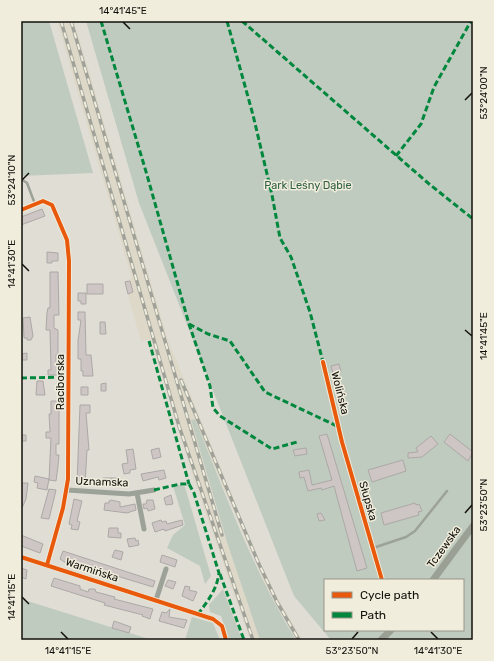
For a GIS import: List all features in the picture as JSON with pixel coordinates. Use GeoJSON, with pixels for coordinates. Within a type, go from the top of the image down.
{"type":"FeatureCollection","features":[{"type":"Feature","properties":{"kind":"street","name":"Raciborska"},"geometry":{"type":"LineString","coordinates":[[36,204],[49,202],[52,204],[64,230],[69,261],[69,446],[67,490],[47,565]]}},
{"type":"Feature","properties":{"kind":"street"},"geometry":{"type":"LineString","coordinates":[[21,210],[36,204]]}},
{"type":"Feature","properties":{"kind":"street","name":"Wolińska"},"geometry":{"type":"LineString","coordinates":[[323,362],[339,427]]}},
{"type":"Feature","properties":{"kind":"street","name":"Słupska"},"geometry":{"type":"LineString","coordinates":[[339,427],[382,579]]}},
{"type":"Feature","properties":{"kind":"street","name":"Uznamska"},"geometry":{"type":"LineString","coordinates":[[67,490],[137,493],[154,490]]}},
{"type":"Feature","properties":{"kind":"street","name":"Uznamska"},"geometry":{"type":"LineString","coordinates":[[137,493],[144,529]]}},
{"type":"Feature","properties":{"kind":"street","name":"Tczewska"},"geometry":{"type":"LineString","coordinates":[[434,579],[473,526]]}},
{"type":"Feature","properties":{"kind":"street","name":"Warmińska"},"geometry":{"type":"LineString","coordinates":[[21,557],[214,619],[222,626],[226,640]]}},
{"type":"Feature","properties":{"kind":"street"},"geometry":{"type":"LineString","coordinates":[[156,600],[166,569]]}},
{"type":"Feature","properties":{"kind":"street"},"geometry":{"type":"LineString","coordinates":[[381,640],[390,631]]}},
{"type":"Feature","properties":{"kind":"lane"},"geometry":{"type":"LineString","coordinates":[[21,180],[27,183],[36,204]]}},
{"type":"Feature","properties":{"kind":"lane"},"geometry":{"type":"LineString","coordinates":[[373,548],[406,537],[415,531],[447,492]]}},
{"type":"Feature","properties":{"kind":"shaded area"},"geometry":{"type":"Polygon","coordinates":[[[57,21],[74,21],[168,340],[260,563],[276,595],[302,640],[296,640],[264,581],[194,419],[191,420],[215,504],[260,640],[250,640],[193,477],[151,339],[141,341],[124,281],[132,279],[57,21]]]}},
{"type":"Feature","properties":{"kind":"green space"},"geometry":{"type":"Polygon","coordinates":[[[21,21],[49,21],[93,173],[21,176],[21,21]]]}},
{"type":"Feature","properties":{"kind":"green space","name":"Park Leśny Dąbie"},"geometry":{"type":"Polygon","coordinates":[[[86,21],[473,21],[473,640],[331,640],[294,596],[139,203],[86,21]]]}},
{"type":"Feature","properties":{"kind":"green space"},"geometry":{"type":"Polygon","coordinates":[[[195,419],[253,559],[266,587],[296,640],[260,640],[227,542],[191,420],[195,419]]]}},
{"type":"Feature","properties":{"kind":"green space"},"geometry":{"type":"Polygon","coordinates":[[[180,485],[185,487],[211,576],[205,584],[200,566],[167,548],[173,535],[185,525],[173,486],[180,485]]]}},
{"type":"Feature","properties":{"kind":"green space"},"geometry":{"type":"Polygon","coordinates":[[[223,589],[242,640],[229,640],[221,616],[210,612],[209,605],[223,589]]]}},
{"type":"Feature","properties":{"kind":"green space"},"geometry":{"type":"Polygon","coordinates":[[[21,599],[152,640],[21,640],[21,599]]]}},
{"type":"Feature","properties":{"kind":"green space"},"geometry":{"type":"Polygon","coordinates":[[[192,617],[213,623],[220,640],[185,640],[192,617]]]}},
{"type":"Feature","properties":{"kind":"building"},"geometry":{"type":"Polygon","coordinates":[[[42,209],[45,216],[21,225],[21,217],[42,209]]]}},
{"type":"Feature","properties":{"kind":"building"},"geometry":{"type":"Polygon","coordinates":[[[47,252],[58,253],[58,261],[47,263],[47,252]]]}},
{"type":"Feature","properties":{"kind":"building"},"geometry":{"type":"Polygon","coordinates":[[[50,272],[58,272],[59,315],[54,315],[54,328],[58,330],[58,355],[56,355],[56,364],[59,364],[57,375],[48,375],[48,370],[51,370],[50,330],[46,330],[47,313],[48,308],[50,308],[50,272]]]}},
{"type":"Feature","properties":{"kind":"building"},"geometry":{"type":"Polygon","coordinates":[[[130,281],[133,292],[128,294],[125,282],[130,281]]]}},
{"type":"Feature","properties":{"kind":"building"},"geometry":{"type":"Polygon","coordinates":[[[87,284],[103,284],[103,294],[87,294],[87,284]]]}},
{"type":"Feature","properties":{"kind":"building"},"geometry":{"type":"Polygon","coordinates":[[[78,293],[86,293],[86,304],[81,304],[81,301],[78,301],[78,293]]]}},
{"type":"Feature","properties":{"kind":"building"},"geometry":{"type":"Polygon","coordinates":[[[78,312],[85,312],[86,355],[91,355],[93,376],[83,376],[83,371],[81,371],[81,359],[78,359],[78,341],[81,320],[78,320],[78,312]]]}},
{"type":"Feature","properties":{"kind":"building"},"geometry":{"type":"Polygon","coordinates":[[[30,317],[33,336],[31,340],[27,340],[27,338],[24,338],[23,318],[30,317]]]}},
{"type":"Feature","properties":{"kind":"building"},"geometry":{"type":"Polygon","coordinates":[[[100,322],[105,322],[106,334],[100,334],[100,322]]]}},
{"type":"Feature","properties":{"kind":"building"},"geometry":{"type":"Polygon","coordinates":[[[27,353],[27,360],[21,360],[21,354],[27,353]]]}},
{"type":"Feature","properties":{"kind":"building"},"geometry":{"type":"Polygon","coordinates":[[[339,364],[341,372],[333,374],[331,366],[339,364]]]}},
{"type":"Feature","properties":{"kind":"building"},"geometry":{"type":"Polygon","coordinates":[[[37,381],[43,381],[45,395],[36,395],[37,381]]]}},
{"type":"Feature","properties":{"kind":"building"},"geometry":{"type":"Polygon","coordinates":[[[106,383],[106,391],[101,391],[101,384],[106,383]]]}},
{"type":"Feature","properties":{"kind":"building"},"geometry":{"type":"Polygon","coordinates":[[[81,387],[88,387],[88,395],[81,395],[81,387]]]}},
{"type":"Feature","properties":{"kind":"building"},"geometry":{"type":"Polygon","coordinates":[[[51,401],[59,401],[59,444],[56,444],[56,455],[59,455],[56,481],[49,480],[51,438],[46,438],[46,432],[50,432],[49,414],[51,414],[51,401]]]}},
{"type":"Feature","properties":{"kind":"building"},"geometry":{"type":"Polygon","coordinates":[[[80,405],[90,405],[90,413],[86,413],[89,450],[87,450],[85,484],[81,484],[79,486],[77,484],[80,405]]]}},
{"type":"Feature","properties":{"kind":"building"},"geometry":{"type":"Polygon","coordinates":[[[327,434],[367,568],[357,571],[334,486],[322,490],[321,488],[308,491],[304,477],[300,478],[299,472],[309,470],[312,485],[332,480],[319,436],[327,434]]]}},
{"type":"Feature","properties":{"kind":"building"},"geometry":{"type":"Polygon","coordinates":[[[450,434],[473,452],[468,461],[444,442],[450,434]]]}},
{"type":"Feature","properties":{"kind":"building"},"geometry":{"type":"Polygon","coordinates":[[[21,435],[26,435],[26,441],[21,441],[21,435]]]}},
{"type":"Feature","properties":{"kind":"building"},"geometry":{"type":"Polygon","coordinates":[[[431,436],[438,444],[422,457],[408,458],[408,453],[418,452],[416,448],[431,436]]]}},
{"type":"Feature","properties":{"kind":"building"},"geometry":{"type":"Polygon","coordinates":[[[159,448],[161,457],[153,459],[151,450],[159,448]]]}},
{"type":"Feature","properties":{"kind":"building"},"geometry":{"type":"Polygon","coordinates":[[[306,448],[307,454],[295,456],[293,450],[306,448]]]}},
{"type":"Feature","properties":{"kind":"building"},"geometry":{"type":"Polygon","coordinates":[[[133,449],[136,469],[130,470],[130,473],[124,474],[122,464],[128,463],[126,450],[133,449]]]}},
{"type":"Feature","properties":{"kind":"building"},"geometry":{"type":"Polygon","coordinates":[[[403,460],[406,471],[372,482],[368,470],[403,460]]]}},
{"type":"Feature","properties":{"kind":"building"},"geometry":{"type":"Polygon","coordinates":[[[164,470],[166,478],[159,480],[158,477],[143,481],[141,474],[164,470]]]}},
{"type":"Feature","properties":{"kind":"building"},"geometry":{"type":"Polygon","coordinates":[[[35,476],[49,479],[47,490],[37,488],[38,483],[34,482],[35,476]]]}},
{"type":"Feature","properties":{"kind":"building"},"geometry":{"type":"Polygon","coordinates":[[[103,478],[119,478],[119,486],[103,486],[103,478]]]}},
{"type":"Feature","properties":{"kind":"building"},"geometry":{"type":"Polygon","coordinates":[[[21,483],[28,483],[26,499],[22,508],[21,483]]]}},
{"type":"Feature","properties":{"kind":"building"},"geometry":{"type":"Polygon","coordinates":[[[49,489],[56,490],[49,519],[41,518],[49,489]]]}},
{"type":"Feature","properties":{"kind":"building"},"geometry":{"type":"Polygon","coordinates":[[[171,495],[173,504],[166,505],[164,498],[171,495]]]}},
{"type":"Feature","properties":{"kind":"building"},"geometry":{"type":"Polygon","coordinates":[[[74,499],[82,501],[77,521],[80,522],[78,530],[71,529],[72,525],[69,524],[74,499]]]}},
{"type":"Feature","properties":{"kind":"building"},"geometry":{"type":"Polygon","coordinates":[[[111,500],[120,502],[120,507],[135,504],[136,510],[127,513],[104,510],[105,503],[109,503],[111,500]]]}},
{"type":"Feature","properties":{"kind":"building"},"geometry":{"type":"Polygon","coordinates":[[[147,500],[153,500],[155,509],[148,511],[147,508],[144,509],[143,504],[146,504],[147,500]]]}},
{"type":"Feature","properties":{"kind":"building"},"geometry":{"type":"Polygon","coordinates":[[[415,503],[416,505],[419,504],[422,511],[418,512],[419,515],[384,525],[381,513],[415,503]]]}},
{"type":"Feature","properties":{"kind":"building"},"geometry":{"type":"Polygon","coordinates":[[[321,513],[325,520],[319,521],[317,514],[321,513]]]}},
{"type":"Feature","properties":{"kind":"building"},"geometry":{"type":"Polygon","coordinates":[[[161,520],[162,522],[166,521],[167,524],[182,520],[183,525],[165,531],[164,529],[155,532],[152,523],[161,520]]]}},
{"type":"Feature","properties":{"kind":"building"},"geometry":{"type":"Polygon","coordinates":[[[109,528],[118,528],[118,533],[121,533],[121,538],[108,537],[109,528]]]}},
{"type":"Feature","properties":{"kind":"building"},"geometry":{"type":"Polygon","coordinates":[[[21,535],[43,544],[40,553],[21,546],[21,535]]]}},
{"type":"Feature","properties":{"kind":"building"},"geometry":{"type":"Polygon","coordinates":[[[135,538],[136,541],[138,540],[139,545],[129,547],[127,539],[135,538]]]}},
{"type":"Feature","properties":{"kind":"building"},"geometry":{"type":"Polygon","coordinates":[[[115,550],[123,552],[121,560],[112,557],[115,550]]]}},
{"type":"Feature","properties":{"kind":"building"},"geometry":{"type":"Polygon","coordinates":[[[63,551],[155,581],[153,587],[84,566],[81,568],[79,565],[66,563],[60,559],[63,551]]]}},
{"type":"Feature","properties":{"kind":"building"},"geometry":{"type":"Polygon","coordinates":[[[162,555],[177,560],[175,567],[160,562],[162,555]]]}},
{"type":"Feature","properties":{"kind":"building"},"geometry":{"type":"Polygon","coordinates":[[[21,568],[27,570],[26,579],[21,577],[21,568]]]}},
{"type":"Feature","properties":{"kind":"building"},"geometry":{"type":"Polygon","coordinates":[[[54,578],[80,586],[80,589],[88,592],[89,589],[95,589],[96,592],[115,597],[114,599],[153,609],[150,619],[142,616],[143,615],[104,605],[105,603],[51,586],[54,578]]]}},
{"type":"Feature","properties":{"kind":"building"},"geometry":{"type":"Polygon","coordinates":[[[168,580],[176,582],[173,589],[165,586],[168,580]]]}},
{"type":"Feature","properties":{"kind":"building"},"geometry":{"type":"Polygon","coordinates":[[[185,586],[190,587],[189,590],[197,592],[193,601],[182,596],[185,586]]]}},
{"type":"Feature","properties":{"kind":"building"},"geometry":{"type":"Polygon","coordinates":[[[170,609],[169,617],[187,620],[184,628],[159,621],[162,612],[166,613],[170,609]]]}},
{"type":"Feature","properties":{"kind":"building"},"geometry":{"type":"Polygon","coordinates":[[[114,621],[131,627],[129,633],[112,628],[114,621]]]}},
{"type":"Feature","properties":{"kind":"railway"},"geometry":{"type":"LineString","coordinates":[[61,21],[179,426],[253,640]]}},
{"type":"Feature","properties":{"kind":"railway"},"geometry":{"type":"LineString","coordinates":[[71,21],[222,535]]}},
{"type":"Feature","properties":{"kind":"railway"},"geometry":{"type":"LineString","coordinates":[[181,380],[258,562],[277,602],[299,640]]}},
{"type":"Feature","properties":{"kind":"marked path"},"geometry":{"type":"LineString","coordinates":[[101,21],[147,175],[189,324],[210,386],[213,408],[220,416],[272,449],[297,442]]}},
{"type":"Feature","properties":{"kind":"marked path"},"geometry":{"type":"LineString","coordinates":[[227,21],[253,115],[272,195],[280,238],[291,257],[310,312],[323,362]]}},
{"type":"Feature","properties":{"kind":"marked path"},"geometry":{"type":"LineString","coordinates":[[242,21],[428,183],[473,219]]}},
{"type":"Feature","properties":{"kind":"marked path"},"geometry":{"type":"LineString","coordinates":[[396,156],[421,124],[434,87],[471,21]]}},
{"type":"Feature","properties":{"kind":"marked path"},"geometry":{"type":"LineString","coordinates":[[189,324],[208,334],[230,341],[265,392],[339,427]]}},
{"type":"Feature","properties":{"kind":"marked path"},"geometry":{"type":"LineString","coordinates":[[149,341],[189,484]]}},
{"type":"Feature","properties":{"kind":"marked path"},"geometry":{"type":"LineString","coordinates":[[21,378],[69,377]]}},
{"type":"Feature","properties":{"kind":"marked path"},"geometry":{"type":"LineString","coordinates":[[154,490],[180,484],[189,484],[194,493],[219,573],[214,590],[209,600],[198,614]]}},
{"type":"Feature","properties":{"kind":"marked path"},"geometry":{"type":"LineString","coordinates":[[220,574],[244,640]]}},
{"type":"Feature","properties":{"kind":"cycle path"},"geometry":{"type":"LineString","coordinates":[[21,210],[43,201],[52,205],[67,240],[69,261],[68,479],[63,508],[47,565]]}},
{"type":"Feature","properties":{"kind":"cycle path"},"geometry":{"type":"LineString","coordinates":[[323,362],[342,442],[382,579]]}},
{"type":"Feature","properties":{"kind":"cycle path"},"geometry":{"type":"LineString","coordinates":[[21,557],[213,619],[222,626],[226,640]]}}]}
